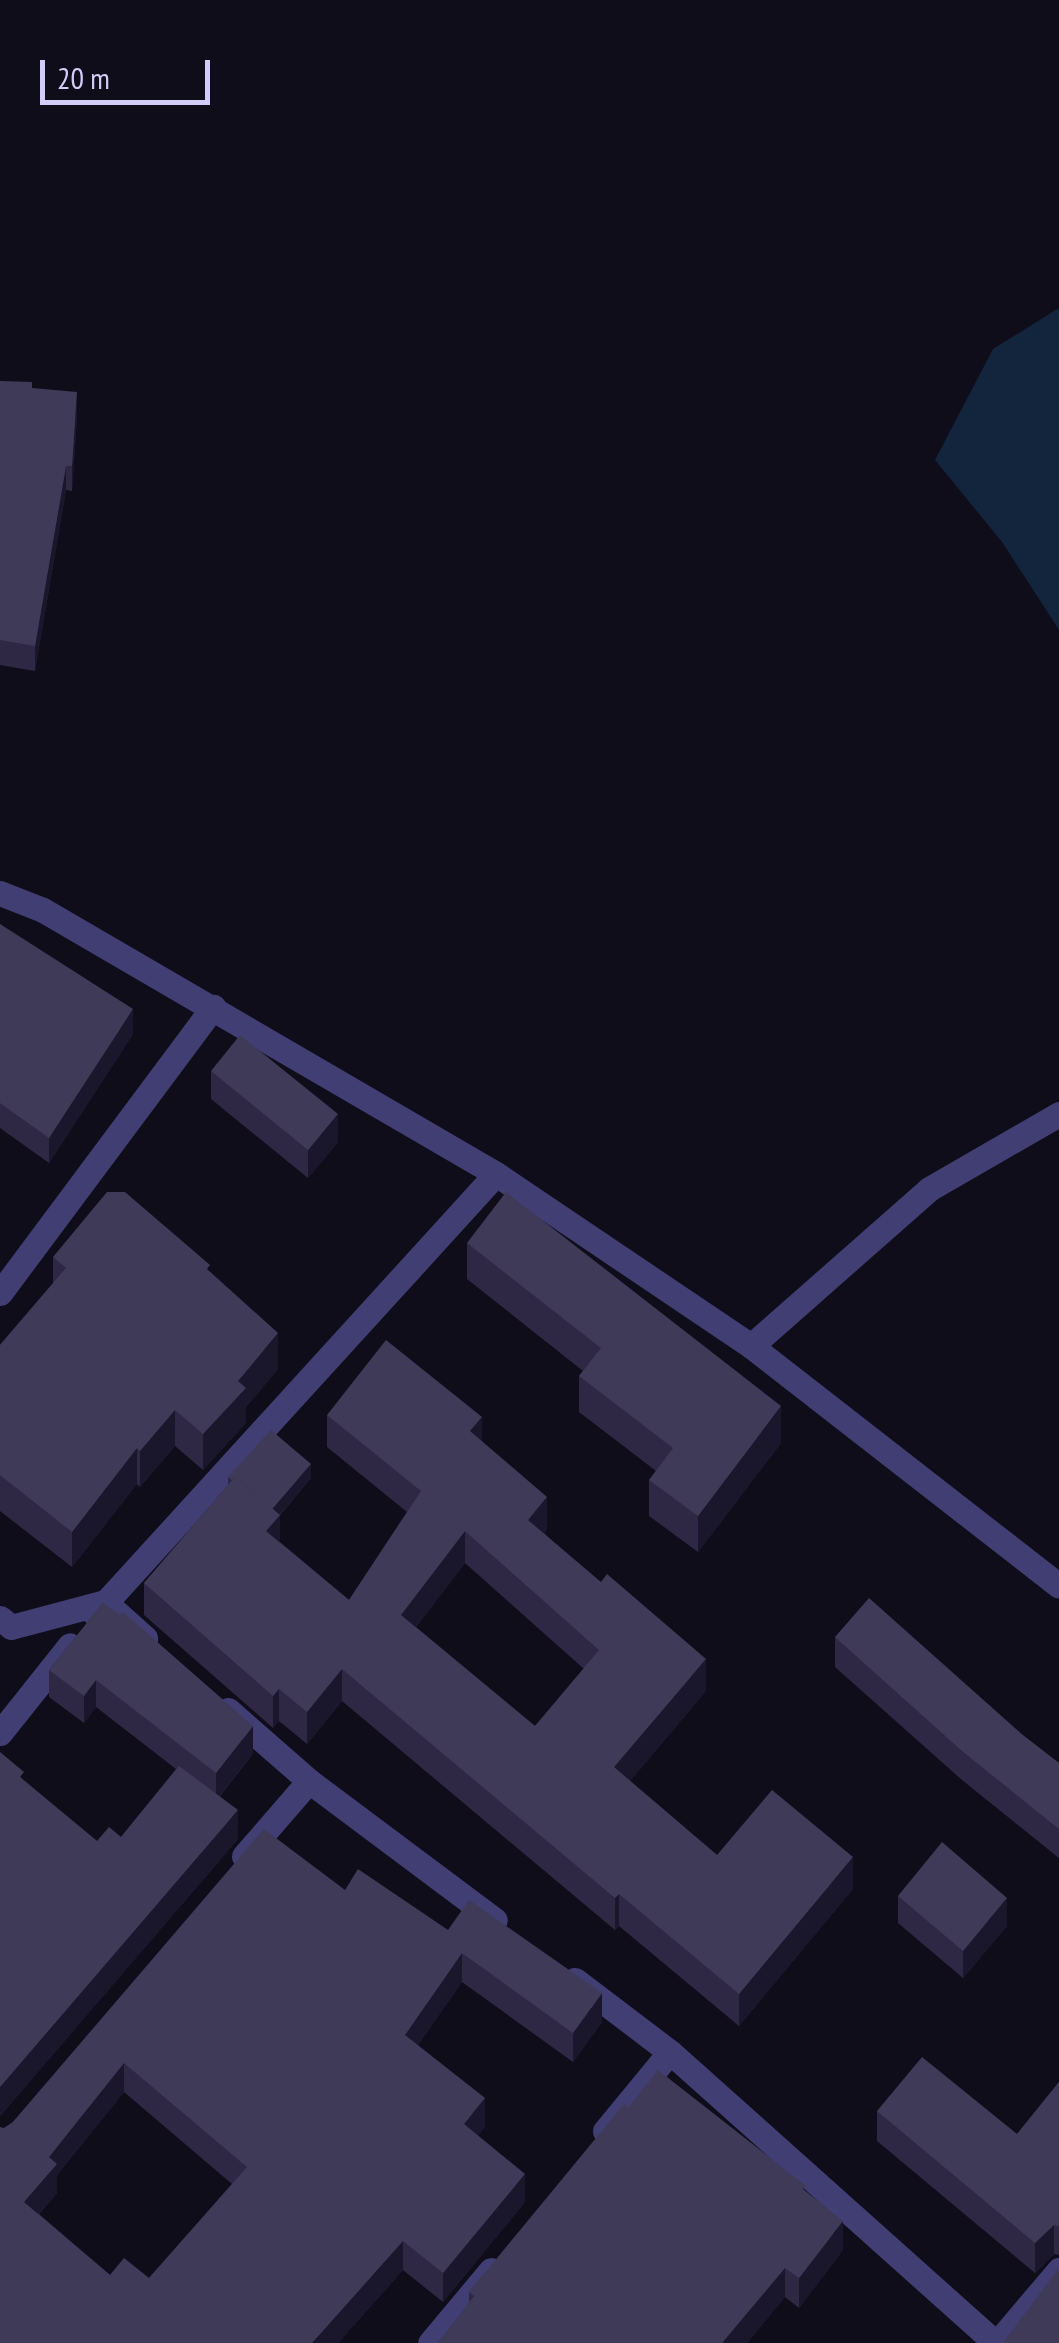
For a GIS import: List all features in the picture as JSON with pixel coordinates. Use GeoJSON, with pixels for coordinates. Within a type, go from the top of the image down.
{"type":"FeatureCollection","features":[{"type":"Feature","properties":{"kind":"street"},"geometry":{"type":"LineString","coordinates":[[0,893],[42,910],[496,1174],[751,1346],[1059,1586]]}},
{"type":"Feature","properties":{"kind":"street"},"geometry":{"type":"LineString","coordinates":[[0,1293],[213,1007]]}},
{"type":"Feature","properties":{"kind":"street"},"geometry":{"type":"LineString","coordinates":[[751,1346],[929,1189],[1059,1114]]}},
{"type":"Feature","properties":{"kind":"street"},"geometry":{"type":"LineString","coordinates":[[0,1733],[105,1602],[496,1174]]}},
{"type":"Feature","properties":{"kind":"street"},"geometry":{"type":"LineString","coordinates":[[0,1618],[11,1627],[105,1602]]}},
{"type":"Feature","properties":{"kind":"street"},"geometry":{"type":"LineString","coordinates":[[105,1602],[163,1653]]}},
{"type":"Feature","properties":{"kind":"street"},"geometry":{"type":"LineString","coordinates":[[207,1692],[309,1780],[513,1934]]}},
{"type":"Feature","properties":{"kind":"street"},"geometry":{"type":"LineString","coordinates":[[232,1871],[309,1780]]}},
{"type":"Feature","properties":{"kind":"street"},"geometry":{"type":"LineString","coordinates":[[560,1970],[670,2052],[996,2343],[1059,2270]]}},
{"type":"Feature","properties":{"kind":"street"},"geometry":{"type":"LineString","coordinates":[[594,2144],[670,2052]]}},
{"type":"Feature","properties":{"kind":"street"},"geometry":{"type":"LineString","coordinates":[[430,2343],[506,2251]]}},
{"type":"Feature","properties":{"kind":"water"},"geometry":{"type":"Polygon","coordinates":[[[1059,308],[1059,630],[1002,542],[935,460],[993,349],[1059,308]]]}},
{"type":"Feature","properties":{"kind":"building"},"geometry":{"type":"Polygon","coordinates":[[[0,381],[32,382],[32,388],[77,392],[72,466],[66,466],[35,646],[0,640],[0,381]]]}},
{"type":"Feature","properties":{"kind":"building"},"geometry":{"type":"Polygon","coordinates":[[[0,924],[133,1009],[49,1138],[0,1103],[0,924]]]}},
{"type":"Feature","properties":{"kind":"building"},"geometry":{"type":"Polygon","coordinates":[[[240,1035],[338,1114],[308,1150],[211,1071],[240,1035]]]}},
{"type":"Feature","properties":{"kind":"building"},"geometry":{"type":"Polygon","coordinates":[[[107,1192],[125,1192],[210,1265],[207,1269],[278,1333],[238,1381],[246,1388],[203,1434],[175,1410],[140,1451],[137,1448],[72,1532],[0,1475],[0,1345],[66,1268],[53,1257],[107,1192]]]}},
{"type":"Feature","properties":{"kind":"building"},"geometry":{"type":"Polygon","coordinates":[[[506,1192],[781,1406],[698,1516],[649,1480],[673,1448],[579,1376],[601,1348],[467,1243],[506,1192]]]}},
{"type":"Feature","properties":{"kind":"building"},"geometry":{"type":"Polygon","coordinates":[[[386,1340],[482,1417],[470,1431],[547,1497],[528,1520],[601,1582],[607,1574],[706,1659],[614,1767],[717,1855],[772,1790],[853,1857],[739,1994],[619,1894],[615,1898],[342,1669],[307,1712],[279,1689],[273,1696],[144,1583],[235,1477],[280,1515],[266,1531],[349,1600],[421,1491],[327,1415],[386,1340]],[[465,1531],[401,1615],[535,1726],[599,1650],[465,1531]]]}},
{"type":"Feature","properties":{"kind":"building"},"geometry":{"type":"Polygon","coordinates":[[[271,1430],[311,1464],[272,1509],[235,1477],[228,1477],[271,1430]]]}},
{"type":"Feature","properties":{"kind":"building"},"geometry":{"type":"Polygon","coordinates":[[[869,1598],[1059,1763],[1059,1829],[962,1751],[835,1637],[869,1598]]]}},
{"type":"Feature","properties":{"kind":"building"},"geometry":{"type":"Polygon","coordinates":[[[103,1603],[120,1615],[123,1612],[253,1726],[216,1773],[96,1680],[84,1696],[49,1670],[103,1603]]]}},
{"type":"Feature","properties":{"kind":"building"},"geometry":{"type":"Polygon","coordinates":[[[0,1752],[24,1772],[20,1777],[97,1841],[109,1827],[121,1837],[179,1766],[238,1810],[0,2087],[0,1752]]]}},
{"type":"Feature","properties":{"kind":"building"},"geometry":{"type":"Polygon","coordinates":[[[264,1829],[345,1890],[358,1869],[448,1930],[469,1900],[602,1993],[573,2033],[462,1953],[405,2035],[485,2098],[464,2124],[525,2174],[443,2273],[403,2241],[312,2343],[0,2343],[0,2127],[12,2123],[264,1829]],[[124,2063],[49,2157],[57,2164],[24,2202],[110,2275],[124,2258],[149,2278],[247,2167],[124,2063]]]}},
{"type":"Feature","properties":{"kind":"building"},"geometry":{"type":"Polygon","coordinates":[[[942,1842],[1007,1898],[963,1951],[898,1896],[942,1842]]]}},
{"type":"Feature","properties":{"kind":"building"},"geometry":{"type":"Polygon","coordinates":[[[922,2057],[1017,2134],[1059,2082],[1059,2226],[1054,2225],[1035,2243],[877,2111],[922,2057]]]}},
{"type":"Feature","properties":{"kind":"building"},"geometry":{"type":"Polygon","coordinates":[[[658,2070],[806,2186],[803,2189],[843,2221],[799,2278],[785,2268],[722,2343],[438,2343],[474,2296],[469,2292],[624,2104],[628,2108],[658,2070]]]}},
{"type":"Feature","properties":{"kind":"building"},"geometry":{"type":"Polygon","coordinates":[[[1059,2268],[1059,2343],[1003,2343],[1059,2268]]]}}]}
